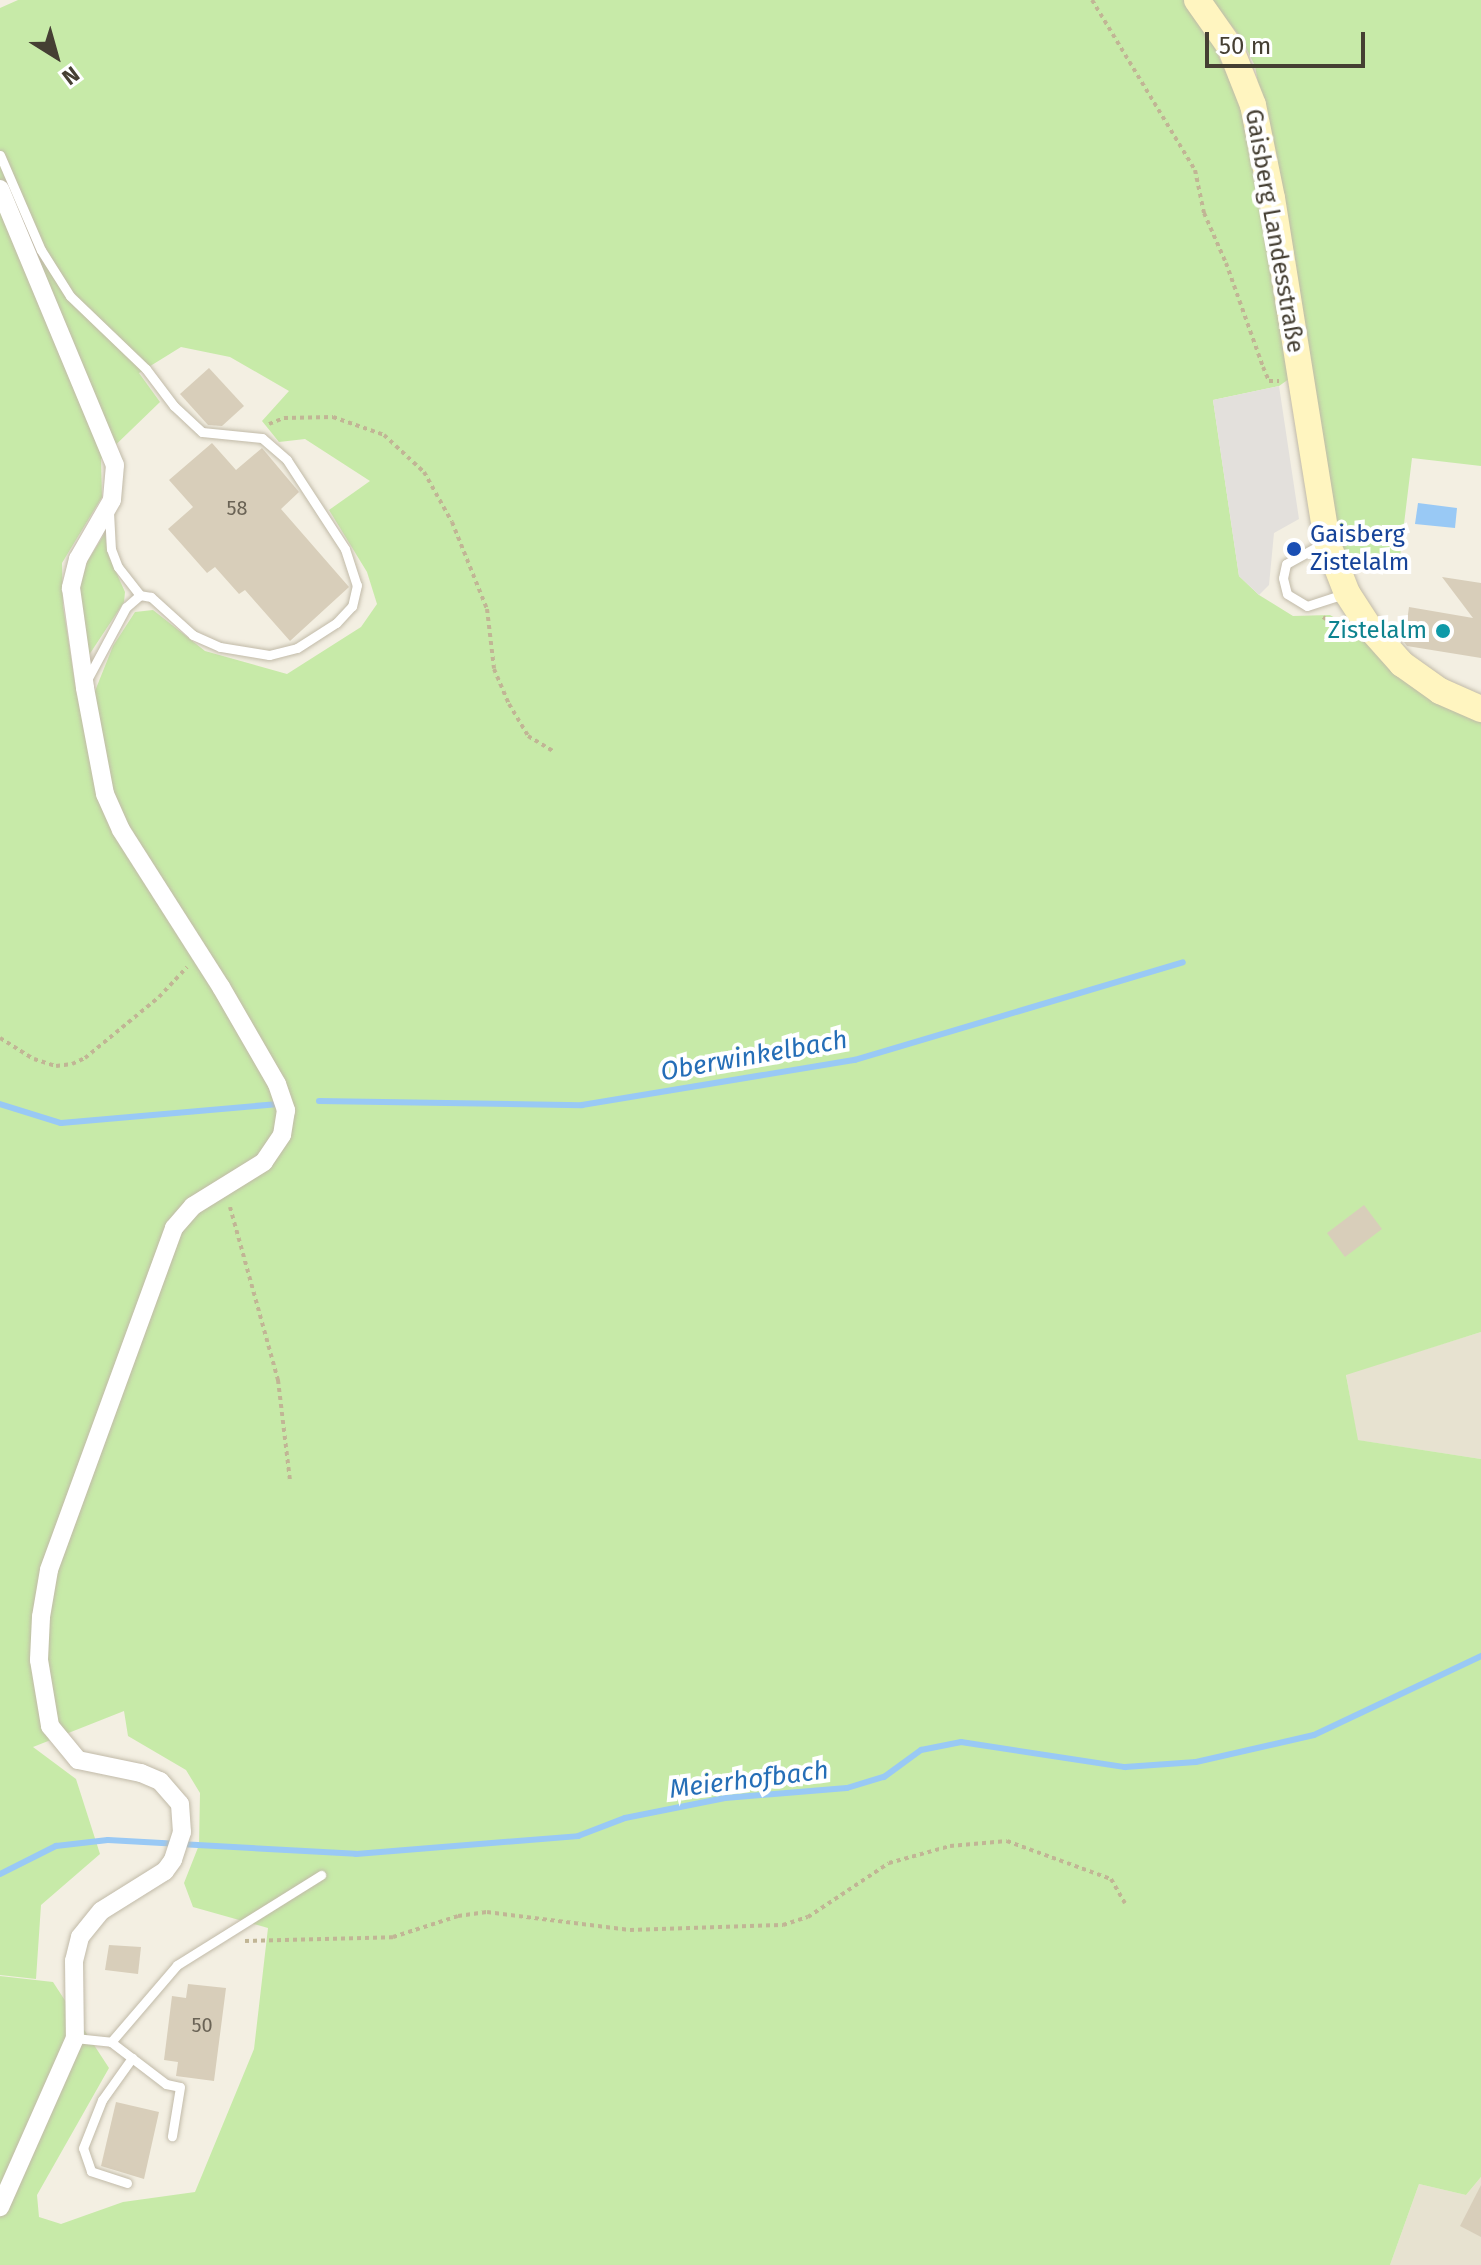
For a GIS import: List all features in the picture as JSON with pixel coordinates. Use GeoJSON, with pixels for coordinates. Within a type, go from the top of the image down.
{"type":"FeatureCollection","features":[{"type":"Feature","properties":{"kind":"main road","name":"Gaisberg Landesstraße"},"geometry":{"type":"LineString","coordinates":[[1197,0],[1230,47],[1253,105],[1272,198],[1327,542],[1347,593],[1369,627],[1402,664],[1440,691],[1481,709]]}},
{"type":"Feature","properties":{"kind":"street"},"geometry":{"type":"LineString","coordinates":[[0,189],[111,452],[116,482],[109,508],[78,559],[72,580],[85,688],[110,807],[277,1084],[286,1110],[286,1123],[275,1150],[264,1162],[185,1213],[163,1251],[59,1539],[44,1594],[39,1639],[41,1684],[47,1718],[57,1739],[78,1760],[141,1773],[160,1781],[180,1804],[182,1832],[173,1860],[151,1880],[101,1911],[80,1937],[74,1961],[75,2038],[0,2207]]}},
{"type":"Feature","properties":{"kind":"lane"},"geometry":{"type":"LineString","coordinates":[[0,155],[41,250],[70,296],[146,369],[174,406],[202,432],[262,438],[287,460],[345,549],[357,585],[352,606],[336,623],[297,648],[269,655],[220,647],[193,635],[151,597],[140,595],[118,567],[111,549],[109,508]]}},
{"type":"Feature","properties":{"kind":"lane"},"geometry":{"type":"LineString","coordinates":[[1327,542],[1286,564],[1283,578],[1287,594],[1307,606],[1347,593]]}},
{"type":"Feature","properties":{"kind":"lane"},"geometry":{"type":"LineString","coordinates":[[85,688],[92,664],[126,607],[140,595]]}},
{"type":"Feature","properties":{"kind":"lane"},"geometry":{"type":"LineString","coordinates":[[111,2042],[177,1965],[321,1875]]}},
{"type":"Feature","properties":{"kind":"lane"},"geometry":{"type":"LineString","coordinates":[[75,2038],[111,2042],[166,2084],[180,2087],[172,2136]]}},
{"type":"Feature","properties":{"kind":"lane"},"geometry":{"type":"LineString","coordinates":[[127,2183],[91,2171],[83,2148],[102,2100],[132,2058]]}},
{"type":"Feature","properties":{"kind":"path"},"geometry":{"type":"LineString","coordinates":[[1092,0],[1195,170],[1204,213],[1269,381],[1300,381]]}},
{"type":"Feature","properties":{"kind":"path"},"geometry":{"type":"LineString","coordinates":[[236,435],[284,418],[333,417],[384,435],[424,472],[452,522],[487,609],[494,669],[509,704],[528,736],[555,752]]}},
{"type":"Feature","properties":{"kind":"path"},"geometry":{"type":"LineString","coordinates":[[0,1038],[34,1059],[56,1066],[72,1064],[85,1058],[159,997],[199,953]]}},
{"type":"Feature","properties":{"kind":"path"},"geometry":{"type":"LineString","coordinates":[[224,1187],[249,1267],[278,1380],[290,1481]]}},
{"type":"Feature","properties":{"kind":"path"},"geometry":{"type":"LineString","coordinates":[[211,1941],[393,1937],[458,1916],[487,1912],[630,1930],[783,1925],[808,1917],[889,1863],[950,1846],[1007,1841],[1111,1879],[1125,1903]]}},
{"type":"Feature","properties":{"kind":"shaded area"},"geometry":{"type":"Polygon","coordinates":[[[1279,386],[1299,519],[1274,533],[1269,585],[1259,595],[1239,576],[1213,400],[1279,386]]]}},
{"type":"Feature","properties":{"kind":"shaded area"},"geometry":{"type":"Polygon","coordinates":[[[1481,1332],[1481,1459],[1357,1440],[1346,1374],[1481,1332]]]}},
{"type":"Feature","properties":{"kind":"shaded area"},"geometry":{"type":"Polygon","coordinates":[[[1481,2177],[1481,2265],[1390,2265],[1419,2184],[1466,2195],[1481,2177]]]}},
{"type":"Feature","properties":{"kind":"green space"},"geometry":{"type":"Polygon","coordinates":[[[18,0],[1184,0],[1205,28],[1242,105],[1256,154],[1289,379],[1279,386],[1213,400],[1239,576],[1259,595],[1293,616],[1330,615],[1354,629],[1381,658],[1432,698],[1481,722],[1481,1332],[1346,1375],[1358,1440],[1481,1459],[1481,2177],[1466,2195],[1419,2184],[1390,2265],[0,2265],[0,1976],[53,1982],[109,2068],[37,2195],[39,2217],[61,2224],[123,2202],[195,2192],[254,2049],[268,1928],[193,1907],[184,1883],[199,1845],[200,1793],[186,1770],[128,1736],[124,1711],[33,1747],[76,1779],[100,1854],[41,1905],[36,1979],[0,1975],[0,8],[18,0]],[[181,347],[139,373],[160,402],[101,459],[102,497],[62,563],[63,606],[77,696],[95,691],[113,646],[135,612],[153,610],[205,651],[287,674],[361,627],[377,604],[367,572],[329,510],[370,481],[305,439],[279,442],[262,421],[289,391],[230,357],[181,347]]]}},
{"type":"Feature","properties":{"kind":"green space"},"geometry":{"type":"Polygon","coordinates":[[[1210,0],[1481,0],[1481,466],[1412,458],[1400,557],[1347,562],[1339,537],[1255,66],[1240,36],[1210,0]]]}},
{"type":"Feature","properties":{"kind":"green space"},"geometry":{"type":"Polygon","coordinates":[[[105,533],[108,554],[125,592],[124,602],[89,655],[79,590],[87,562],[105,533]]]}},
{"type":"Feature","properties":{"kind":"water"},"geometry":{"type":"Polygon","coordinates":[[[1418,503],[1457,508],[1455,528],[1415,524],[1418,503]]]}},
{"type":"Feature","properties":{"kind":"building"},"geometry":{"type":"Polygon","coordinates":[[[209,368],[244,406],[222,426],[208,425],[180,394],[209,368]]]}},
{"type":"Feature","properties":{"kind":"building"},"geometry":{"type":"Polygon","coordinates":[[[212,443],[236,470],[262,448],[299,492],[281,509],[349,587],[290,641],[245,590],[239,594],[215,567],[207,573],[168,529],[193,507],[169,480],[212,443]]]}},
{"type":"Feature","properties":{"kind":"building","name":"Zistelalm"},"geometry":{"type":"Polygon","coordinates":[[[1442,577],[1481,583],[1481,658],[1407,646],[1404,642],[1409,607],[1473,618],[1442,577]]]}},
{"type":"Feature","properties":{"kind":"building"},"geometry":{"type":"Polygon","coordinates":[[[1364,1205],[1382,1229],[1345,1257],[1327,1233],[1364,1205]]]}},
{"type":"Feature","properties":{"kind":"building"},"geometry":{"type":"Polygon","coordinates":[[[109,1945],[141,1947],[138,1974],[105,1970],[109,1945]]]}},
{"type":"Feature","properties":{"kind":"building"},"geometry":{"type":"Polygon","coordinates":[[[188,1984],[226,1988],[214,2081],[176,2076],[178,2062],[164,2060],[172,1996],[186,1998],[188,1984]]]}},
{"type":"Feature","properties":{"kind":"building"},"geometry":{"type":"Polygon","coordinates":[[[116,2102],[159,2112],[144,2179],[101,2166],[116,2102]]]}},
{"type":"Feature","properties":{"kind":"building"},"geometry":{"type":"Polygon","coordinates":[[[1481,2185],[1481,2237],[1460,2226],[1481,2185]]]}},
{"type":"Feature","properties":{"kind":"waterway","name":"Oberwinkelbach"},"geometry":{"type":"LineString","coordinates":[[319,1101],[582,1105],[855,1060],[1183,962]]}},
{"type":"Feature","properties":{"kind":"waterway","name":"Oberwinkelbach"},"geometry":{"type":"LineString","coordinates":[[0,1104],[61,1123],[278,1104]]}},
{"type":"Feature","properties":{"kind":"waterway","name":"Meierhofbach"},"geometry":{"type":"LineString","coordinates":[[0,1874],[56,1846],[108,1840],[356,1854],[578,1836],[625,1818],[725,1798],[847,1788],[884,1777],[921,1750],[961,1742],[1125,1767],[1196,1762],[1314,1735],[1481,1656]]}},
{"type":"Feature","properties":{"kind":"place","name":"Gaisberg Zistelalm"},"geometry":{"type":"Point","coordinates":[1294,549]}},
{"type":"Feature","properties":{"kind":"place","name":"Zistelalm"},"geometry":{"type":"Point","coordinates":[1443,631]}}]}
